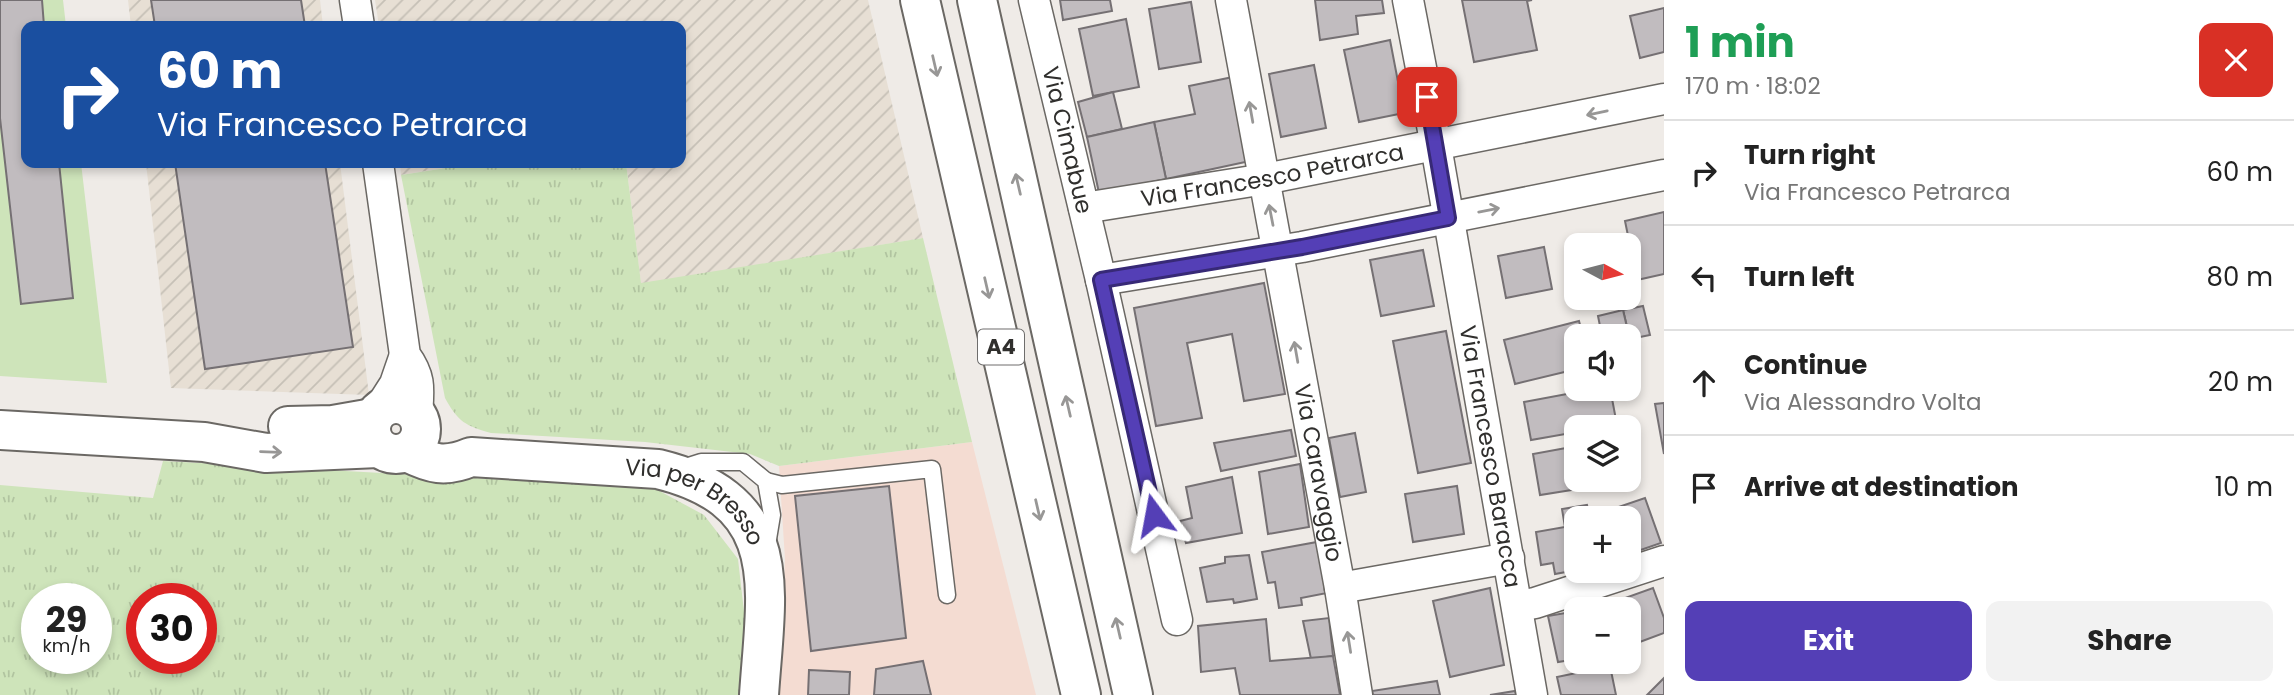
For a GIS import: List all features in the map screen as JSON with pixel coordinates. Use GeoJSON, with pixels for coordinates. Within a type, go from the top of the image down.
{"type":"FeatureCollection","features":[{"type":"Feature","properties":{"kind":"main road","name":"A4"},"geometry":{"type":"LineString","coordinates":[[920,0],[1081,695]]}},
{"type":"Feature","properties":{"kind":"main road","name":"A4"},"geometry":{"type":"LineString","coordinates":[[977,0],[1133,695]]}},
{"type":"Feature","properties":{"kind":"main road"},"geometry":{"type":"LineString","coordinates":[[0,430],[204,442],[227,427],[333,425],[396,428]]}},
{"type":"Feature","properties":{"kind":"main road","name":"Via per Bresso"},"geometry":{"type":"LineString","coordinates":[[396,428],[445,438],[471,457],[648,468],[670,472],[716,492],[744,516],[763,559],[759,695]]}},
{"type":"Feature","properties":{"kind":"street"},"geometry":{"type":"LineString","coordinates":[[355,0],[358,21]]}},
{"type":"Feature","properties":{"kind":"street","name":"Via Cimabue"},"geometry":{"type":"LineString","coordinates":[[1034,0],[1101,280],[1177,620]]}},
{"type":"Feature","properties":{"kind":"street","name":"Via Caravaggio"},"geometry":{"type":"LineString","coordinates":[[1231,0],[1340,588],[1357,695]]}},
{"type":"Feature","properties":{"kind":"street","name":"Via Francesco Baracca"},"geometry":{"type":"LineString","coordinates":[[1408,0],[1532,695]]}},
{"type":"Feature","properties":{"kind":"street","name":"Via Francesco Petrarca"},"geometry":{"type":"LineString","coordinates":[[1084,208],[1436,146],[1664,99]]}},
{"type":"Feature","properties":{"kind":"street"},"geometry":{"type":"LineString","coordinates":[[379,168],[405,355],[416,371],[419,392],[396,428]]}},
{"type":"Feature","properties":{"kind":"street"},"geometry":{"type":"LineString","coordinates":[[1101,280],[1278,251],[1664,175]]}},
{"type":"Feature","properties":{"kind":"street"},"geometry":{"type":"LineString","coordinates":[[1340,588],[1509,558]]}},
{"type":"Feature","properties":{"kind":"street"},"geometry":{"type":"LineString","coordinates":[[1518,606],[1535,603],[1664,561]]}},
{"type":"Feature","properties":{"kind":"lane"},"geometry":{"type":"LineString","coordinates":[[670,472],[701,462],[743,462],[766,481],[782,485],[932,469],[947,596]]}},
{"type":"Feature","properties":{"kind":"lane"},"geometry":{"type":"LineString","coordinates":[[763,568],[772,515],[766,481]]}},
{"type":"Feature","properties":{"kind":"shaded area"},"geometry":{"type":"Polygon","coordinates":[[[128,0],[320,0],[322,21],[130,21],[128,0]]]}},
{"type":"Feature","properties":{"kind":"shaded area"},"geometry":{"type":"Polygon","coordinates":[[[375,0],[868,0],[923,238],[641,284],[627,168],[686,168],[686,21],[378,21],[375,0]]]}},
{"type":"Feature","properties":{"kind":"shaded area"},"geometry":{"type":"Polygon","coordinates":[[[147,168],[341,168],[369,395],[171,388],[147,168]]]}},
{"type":"Feature","properties":{"kind":"shaded area"},"geometry":{"type":"Polygon","coordinates":[[[400,168],[446,168],[401,175],[400,168]]]}},
{"type":"Feature","properties":{"kind":"shaded area"},"geometry":{"type":"Polygon","coordinates":[[[972,442],[1036,695],[779,695],[785,559],[779,466],[972,442]]]}},
{"type":"Feature","properties":{"kind":"green space"},"geometry":{"type":"Polygon","coordinates":[[[0,0],[63,0],[65,21],[21,21],[21,168],[82,168],[107,383],[0,376],[0,0]]]}},
{"type":"Feature","properties":{"kind":"green space"},"geometry":{"type":"Polygon","coordinates":[[[446,168],[627,168],[641,283],[923,238],[972,442],[779,466],[750,454],[645,442],[491,433],[475,428],[454,413],[445,398],[401,175],[446,168]]]}},
{"type":"Feature","properties":{"kind":"green space"},"geometry":{"type":"Polygon","coordinates":[[[163,461],[654,488],[704,515],[738,559],[747,638],[743,695],[0,695],[0,485],[153,498],[163,461]]]}},
{"type":"Feature","properties":{"kind":"building"},"geometry":{"type":"Polygon","coordinates":[[[0,0],[42,0],[44,21],[21,21],[21,168],[60,168],[73,298],[21,304],[0,118],[0,0]]]}},
{"type":"Feature","properties":{"kind":"building"},"geometry":{"type":"Polygon","coordinates":[[[151,0],[301,0],[304,21],[154,21],[151,0]]]}},
{"type":"Feature","properties":{"kind":"building"},"geometry":{"type":"Polygon","coordinates":[[[1060,0],[1110,0],[1112,11],[1063,20],[1060,0]]]}},
{"type":"Feature","properties":{"kind":"building"},"geometry":{"type":"Polygon","coordinates":[[[1315,0],[1382,0],[1384,13],[1356,16],[1358,34],[1320,40],[1315,0]]]}},
{"type":"Feature","properties":{"kind":"building"},"geometry":{"type":"Polygon","coordinates":[[[1462,0],[1532,0],[1527,1],[1537,50],[1474,62],[1462,0]]]}},
{"type":"Feature","properties":{"kind":"building"},"geometry":{"type":"Polygon","coordinates":[[[1191,2],[1201,62],[1159,69],[1149,9],[1191,2]]]}},
{"type":"Feature","properties":{"kind":"building"},"geometry":{"type":"Polygon","coordinates":[[[1664,8],[1664,52],[1640,58],[1630,16],[1664,8]]]}},
{"type":"Feature","properties":{"kind":"building"},"geometry":{"type":"Polygon","coordinates":[[[1126,19],[1139,87],[1093,96],[1079,29],[1126,19]]]}},
{"type":"Feature","properties":{"kind":"building"},"geometry":{"type":"Polygon","coordinates":[[[1390,40],[1404,113],[1359,122],[1344,50],[1390,40]]]}},
{"type":"Feature","properties":{"kind":"building"},"geometry":{"type":"Polygon","coordinates":[[[1314,65],[1326,128],[1281,137],[1269,74],[1314,65]]]}},
{"type":"Feature","properties":{"kind":"building"},"geometry":{"type":"Polygon","coordinates":[[[1233,77],[1250,161],[1166,179],[1154,122],[1195,114],[1189,86],[1233,77]]]}},
{"type":"Feature","properties":{"kind":"building"},"geometry":{"type":"Polygon","coordinates":[[[1113,92],[1122,129],[1087,137],[1078,102],[1113,92]]]}},
{"type":"Feature","properties":{"kind":"building"},"geometry":{"type":"Polygon","coordinates":[[[1154,122],[1166,179],[1099,193],[1087,137],[1154,122]]]}},
{"type":"Feature","properties":{"kind":"building"},"geometry":{"type":"Polygon","coordinates":[[[176,168],[326,168],[353,347],[205,369],[176,168]]]}},
{"type":"Feature","properties":{"kind":"building"},"geometry":{"type":"Polygon","coordinates":[[[1664,212],[1664,274],[1642,279],[1642,233],[1627,233],[1625,221],[1664,212]]]}},
{"type":"Feature","properties":{"kind":"building"},"geometry":{"type":"Polygon","coordinates":[[[1544,247],[1552,289],[1506,298],[1498,256],[1544,247]]]}},
{"type":"Feature","properties":{"kind":"building"},"geometry":{"type":"Polygon","coordinates":[[[1423,250],[1434,306],[1381,316],[1370,260],[1423,250]]]}},
{"type":"Feature","properties":{"kind":"building"},"geometry":{"type":"Polygon","coordinates":[[[1264,283],[1285,394],[1244,401],[1232,334],[1187,343],[1202,418],[1156,426],[1134,308],[1264,283]]]}},
{"type":"Feature","properties":{"kind":"building"},"geometry":{"type":"Polygon","coordinates":[[[1642,306],[1650,335],[1641,337],[1641,324],[1626,324],[1623,310],[1642,310],[1642,306]]]}},
{"type":"Feature","properties":{"kind":"building"},"geometry":{"type":"Polygon","coordinates":[[[1623,310],[1626,324],[1600,324],[1598,316],[1623,310]]]}},
{"type":"Feature","properties":{"kind":"building"},"geometry":{"type":"Polygon","coordinates":[[[1564,325],[1564,372],[1515,384],[1504,340],[1564,325]]]}},
{"type":"Feature","properties":{"kind":"building"},"geometry":{"type":"Polygon","coordinates":[[[1446,331],[1471,463],[1418,473],[1393,341],[1446,331]]]}},
{"type":"Feature","properties":{"kind":"building"},"geometry":{"type":"Polygon","coordinates":[[[1564,395],[1564,401],[1612,401],[1615,415],[1564,415],[1564,434],[1531,440],[1524,402],[1564,395]]]}},
{"type":"Feature","properties":{"kind":"building"},"geometry":{"type":"Polygon","coordinates":[[[1664,403],[1664,454],[1655,404],[1664,403]]]}},
{"type":"Feature","properties":{"kind":"building"},"geometry":{"type":"Polygon","coordinates":[[[1291,430],[1296,456],[1221,471],[1214,443],[1291,430]]]}},
{"type":"Feature","properties":{"kind":"building"},"geometry":{"type":"Polygon","coordinates":[[[1355,433],[1366,492],[1340,497],[1329,438],[1355,433]]]}},
{"type":"Feature","properties":{"kind":"building"},"geometry":{"type":"Polygon","coordinates":[[[1564,448],[1564,491],[1540,495],[1533,454],[1564,448]]]}},
{"type":"Feature","properties":{"kind":"building"},"geometry":{"type":"Polygon","coordinates":[[[1300,464],[1309,527],[1268,534],[1259,472],[1300,464]]]}},
{"type":"Feature","properties":{"kind":"building"},"geometry":{"type":"Polygon","coordinates":[[[1232,477],[1242,533],[1186,543],[1180,521],[1192,518],[1186,487],[1232,477]]]}},
{"type":"Feature","properties":{"kind":"building"},"geometry":{"type":"Polygon","coordinates":[[[889,486],[906,638],[811,651],[795,496],[889,486]]]}},
{"type":"Feature","properties":{"kind":"building"},"geometry":{"type":"Polygon","coordinates":[[[1457,486],[1464,534],[1413,542],[1405,494],[1457,486]]]}},
{"type":"Feature","properties":{"kind":"building"},"geometry":{"type":"Polygon","coordinates":[[[1645,498],[1661,543],[1641,550],[1641,506],[1622,506],[1645,498]]]}},
{"type":"Feature","properties":{"kind":"building"},"geometry":{"type":"Polygon","coordinates":[[[1564,527],[1564,572],[1555,574],[1553,563],[1541,565],[1536,532],[1564,527]]]}},
{"type":"Feature","properties":{"kind":"building"},"geometry":{"type":"Polygon","coordinates":[[[1317,542],[1327,593],[1301,598],[1302,605],[1279,608],[1275,582],[1268,583],[1262,552],[1317,542]]]}},
{"type":"Feature","properties":{"kind":"building"},"geometry":{"type":"Polygon","coordinates":[[[1249,555],[1257,599],[1234,603],[1233,599],[1207,602],[1200,568],[1225,563],[1225,557],[1249,555]]]}},
{"type":"Feature","properties":{"kind":"building"},"geometry":{"type":"Polygon","coordinates":[[[1490,588],[1504,665],[1450,677],[1433,601],[1490,588]]]}},
{"type":"Feature","properties":{"kind":"building"},"geometry":{"type":"Polygon","coordinates":[[[1653,588],[1664,618],[1664,633],[1641,642],[1641,597],[1628,597],[1653,588]]]}},
{"type":"Feature","properties":{"kind":"building"},"geometry":{"type":"Polygon","coordinates":[[[1564,613],[1564,661],[1558,662],[1548,616],[1564,613]]]}},
{"type":"Feature","properties":{"kind":"building"},"geometry":{"type":"Polygon","coordinates":[[[1329,618],[1333,656],[1311,659],[1303,621],[1329,618]]]}},
{"type":"Feature","properties":{"kind":"building"},"geometry":{"type":"Polygon","coordinates":[[[1266,619],[1270,661],[1333,656],[1340,695],[1240,695],[1235,668],[1201,672],[1198,626],[1266,619]]]}},
{"type":"Feature","properties":{"kind":"building"},"geometry":{"type":"Polygon","coordinates":[[[923,661],[931,695],[874,695],[876,669],[923,661]]]}},
{"type":"Feature","properties":{"kind":"building"},"geometry":{"type":"Polygon","coordinates":[[[809,670],[850,672],[849,695],[808,695],[809,670]]]}},
{"type":"Feature","properties":{"kind":"building"},"geometry":{"type":"Polygon","coordinates":[[[1571,674],[1612,674],[1616,695],[1561,695],[1557,677],[1571,674]]]}},
{"type":"Feature","properties":{"kind":"building"},"geometry":{"type":"Polygon","coordinates":[[[1664,678],[1664,695],[1647,695],[1664,678]]]}},
{"type":"Feature","properties":{"kind":"building"},"geometry":{"type":"Polygon","coordinates":[[[1437,681],[1440,695],[1373,695],[1372,691],[1437,681]]]}},
{"type":"Feature","properties":{"kind":"building"},"geometry":{"type":"Polygon","coordinates":[[[1515,691],[1516,695],[1490,695],[1515,691]]]}},
{"type":"Feature","properties":{"kind":"route"},"geometry":{"type":"LineString","coordinates":[[1154,515],[1101,280],[1302,247],[1448,218],[1427,97]]}}]}
